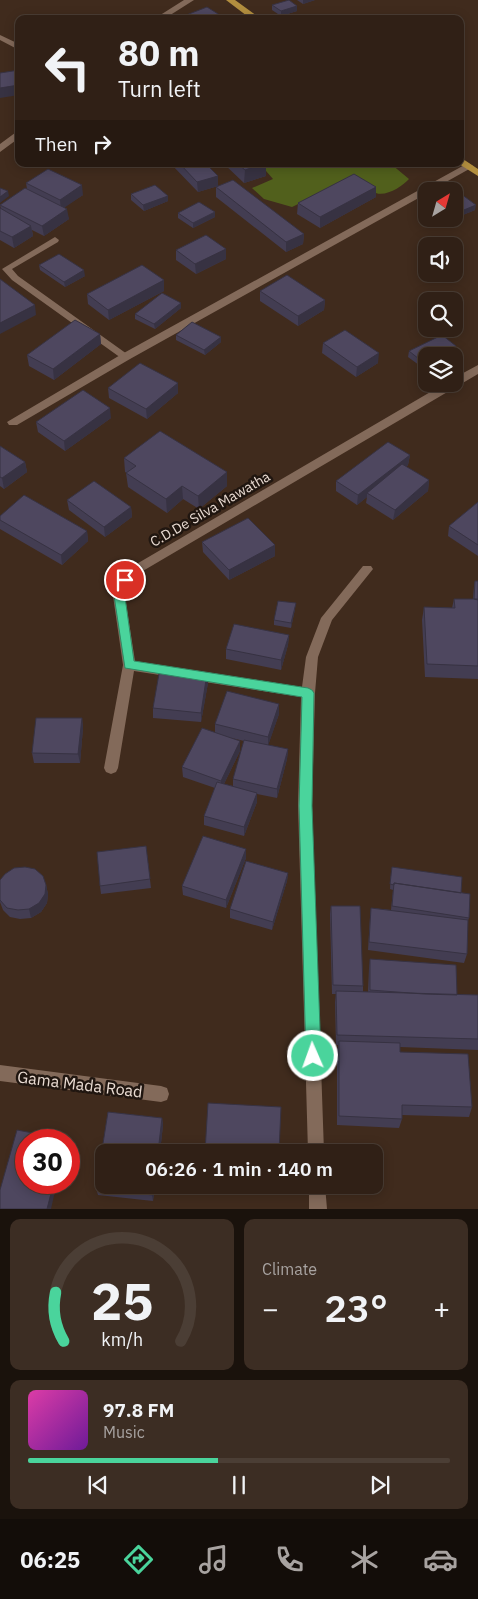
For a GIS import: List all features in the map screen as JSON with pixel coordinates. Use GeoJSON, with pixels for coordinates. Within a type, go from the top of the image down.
{"type":"FeatureCollection","features":[{"type":"Feature","properties":{"kind":"main road"},"geometry":{"type":"LineString","coordinates":[[230,0],[251,15]]}},
{"type":"Feature","properties":{"kind":"main road"},"geometry":{"type":"LineString","coordinates":[[464,163],[478,174]]}},
{"type":"Feature","properties":{"kind":"street"},"geometry":{"type":"LineString","coordinates":[[165,15],[190,0]]}},
{"type":"Feature","properties":{"kind":"street"},"geometry":{"type":"LineString","coordinates":[[0,37],[15,46]]}},
{"type":"Feature","properties":{"kind":"street"},"geometry":{"type":"LineString","coordinates":[[0,149],[15,136]]}},
{"type":"Feature","properties":{"kind":"street"},"geometry":{"type":"LineString","coordinates":[[13,422],[124,356],[346,236],[458,167]]}},
{"type":"Feature","properties":{"kind":"street","name":"C.D.De Silva Mawatha"},"geometry":{"type":"LineString","coordinates":[[463,377],[478,368]]}},
{"type":"Feature","properties":{"kind":"street","name":"C.D.De Silva Mawatha"},"geometry":{"type":"LineString","coordinates":[[111,768],[129,665],[118,589],[132,572],[438,392]]}},
{"type":"Feature","properties":{"kind":"street"},"geometry":{"type":"LineString","coordinates":[[316,1144],[305,806],[308,693],[312,657],[326,618],[367,570]]}},
{"type":"Feature","properties":{"kind":"street"},"geometry":{"type":"LineString","coordinates":[[129,665],[308,693]]}},
{"type":"Feature","properties":{"kind":"street","name":"Gama Mada Road"},"geometry":{"type":"LineString","coordinates":[[0,1073],[161,1094]]}},
{"type":"Feature","properties":{"kind":"street"},"geometry":{"type":"LineString","coordinates":[[318,1194],[318,1209]]}},
{"type":"Feature","properties":{"kind":"lane"},"geometry":{"type":"LineString","coordinates":[[55,240],[6,269],[15,278],[124,356]]}},
{"type":"Feature","properties":{"kind":"green space"},"geometry":{"type":"Polygon","coordinates":[[[263,167],[395,167],[409,179],[394,190],[380,194],[350,179],[292,207],[264,199],[252,188],[273,179],[263,167]]]}},
{"type":"Feature","properties":{"kind":"building"},"geometry":{"type":"Polygon","coordinates":[[[289,0],[297,6],[281,11],[272,5],[289,0]]]}},
{"type":"Feature","properties":{"kind":"building"},"geometry":{"type":"Polygon","coordinates":[[[207,7],[220,15],[186,15],[207,7]]]}},
{"type":"Feature","properties":{"kind":"building"},"geometry":{"type":"Polygon","coordinates":[[[15,71],[15,86],[0,88],[0,73],[15,71]]]}},
{"type":"Feature","properties":{"kind":"building"},"geometry":{"type":"Polygon","coordinates":[[[183,167],[209,167],[218,176],[197,182],[183,167]]]}},
{"type":"Feature","properties":{"kind":"building"},"geometry":{"type":"Polygon","coordinates":[[[242,167],[254,167],[245,170],[242,167]]]}},
{"type":"Feature","properties":{"kind":"building"},"geometry":{"type":"Polygon","coordinates":[[[48,169],[82,185],[60,200],[26,183],[48,169]]]}},
{"type":"Feature","properties":{"kind":"building"},"geometry":{"type":"Polygon","coordinates":[[[354,174],[376,187],[320,217],[298,203],[354,174]]]}},
{"type":"Feature","properties":{"kind":"building"},"geometry":{"type":"Polygon","coordinates":[[[233,180],[304,234],[286,242],[216,187],[233,180]]]}},
{"type":"Feature","properties":{"kind":"building"},"geometry":{"type":"Polygon","coordinates":[[[155,185],[168,196],[143,205],[131,194],[155,185]]]}},
{"type":"Feature","properties":{"kind":"building"},"geometry":{"type":"Polygon","coordinates":[[[0,188],[8,191],[0,197],[0,188]]]}},
{"type":"Feature","properties":{"kind":"building"},"geometry":{"type":"Polygon","coordinates":[[[25,188],[67,209],[42,226],[0,205],[25,188]]]}},
{"type":"Feature","properties":{"kind":"building"},"geometry":{"type":"Polygon","coordinates":[[[463,195],[476,205],[463,210],[463,195]]]}},
{"type":"Feature","properties":{"kind":"building"},"geometry":{"type":"Polygon","coordinates":[[[199,202],[215,212],[193,223],[178,213],[199,202]]]}},
{"type":"Feature","properties":{"kind":"building"},"geometry":{"type":"Polygon","coordinates":[[[0,208],[31,226],[12,237],[0,231],[0,208]]]}},
{"type":"Feature","properties":{"kind":"building"},"geometry":{"type":"Polygon","coordinates":[[[206,235],[226,249],[195,264],[176,250],[206,235]]]}},
{"type":"Feature","properties":{"kind":"building"},"geometry":{"type":"Polygon","coordinates":[[[59,254],[84,270],[64,282],[39,265],[59,254]]]}},
{"type":"Feature","properties":{"kind":"building"},"geometry":{"type":"Polygon","coordinates":[[[142,265],[164,280],[108,310],[87,294],[142,265]]]}},
{"type":"Feature","properties":{"kind":"building"},"geometry":{"type":"Polygon","coordinates":[[[287,275],[325,300],[298,316],[260,291],[287,275]]]}},
{"type":"Feature","properties":{"kind":"building"},"geometry":{"type":"Polygon","coordinates":[[[0,279],[35,305],[0,323],[0,279]]]}},
{"type":"Feature","properties":{"kind":"building"},"geometry":{"type":"Polygon","coordinates":[[[162,293],[181,303],[154,324],[135,314],[162,293]]]}},
{"type":"Feature","properties":{"kind":"building"},"geometry":{"type":"Polygon","coordinates":[[[75,320],[100,334],[53,369],[27,355],[75,320]]]}},
{"type":"Feature","properties":{"kind":"building"},"geometry":{"type":"Polygon","coordinates":[[[192,322],[221,337],[204,350],[176,335],[192,322]]]}},
{"type":"Feature","properties":{"kind":"building"},"geometry":{"type":"Polygon","coordinates":[[[345,330],[379,353],[357,367],[323,343],[345,330]]]}},
{"type":"Feature","properties":{"kind":"building"},"geometry":{"type":"Polygon","coordinates":[[[438,337],[445,337],[456,346],[418,347],[418,358],[409,351],[438,337]]]}},
{"type":"Feature","properties":{"kind":"building"},"geometry":{"type":"Polygon","coordinates":[[[140,363],[178,383],[146,409],[108,388],[140,363]]]}},
{"type":"Feature","properties":{"kind":"building"},"geometry":{"type":"Polygon","coordinates":[[[83,390],[110,408],[64,441],[36,422],[83,390]]]}},
{"type":"Feature","properties":{"kind":"building"},"geometry":{"type":"Polygon","coordinates":[[[160,431],[227,472],[198,496],[182,486],[166,499],[126,473],[136,466],[124,458],[160,431]]]}},
{"type":"Feature","properties":{"kind":"building"},"geometry":{"type":"Polygon","coordinates":[[[388,442],[410,455],[358,495],[336,481],[388,442]]]}},
{"type":"Feature","properties":{"kind":"building"},"geometry":{"type":"Polygon","coordinates":[[[0,446],[25,462],[2,478],[0,477],[0,446]]]}},
{"type":"Feature","properties":{"kind":"building"},"geometry":{"type":"Polygon","coordinates":[[[402,464],[429,480],[395,510],[367,493],[402,464]]]}},
{"type":"Feature","properties":{"kind":"building"},"geometry":{"type":"Polygon","coordinates":[[[94,481],[131,507],[104,527],[67,500],[94,481]]]}},
{"type":"Feature","properties":{"kind":"building"},"geometry":{"type":"Polygon","coordinates":[[[24,495],[87,531],[61,555],[0,520],[0,516],[24,495]]]}},
{"type":"Feature","properties":{"kind":"building"},"geometry":{"type":"Polygon","coordinates":[[[478,502],[478,545],[449,526],[478,502]]]}},
{"type":"Feature","properties":{"kind":"building"},"geometry":{"type":"Polygon","coordinates":[[[248,518],[275,545],[229,570],[202,542],[248,518]]]}},
{"type":"Feature","properties":{"kind":"building"},"geometry":{"type":"Polygon","coordinates":[[[475,581],[478,581],[478,600],[474,599],[475,581]]]}},
{"type":"Feature","properties":{"kind":"building"},"geometry":{"type":"Polygon","coordinates":[[[454,599],[478,599],[478,666],[427,664],[424,607],[455,608],[454,599]]]}},
{"type":"Feature","properties":{"kind":"building"},"geometry":{"type":"Polygon","coordinates":[[[278,601],[296,603],[291,623],[274,620],[278,601]]]}},
{"type":"Feature","properties":{"kind":"building"},"geometry":{"type":"Polygon","coordinates":[[[234,624],[289,635],[281,660],[226,649],[234,624]]]}},
{"type":"Feature","properties":{"kind":"building"},"geometry":{"type":"Polygon","coordinates":[[[160,668],[207,673],[201,713],[153,708],[160,668]]]}},
{"type":"Feature","properties":{"kind":"building"},"geometry":{"type":"Polygon","coordinates":[[[227,691],[279,704],[268,737],[215,724],[227,691]]]}},
{"type":"Feature","properties":{"kind":"building"},"geometry":{"type":"Polygon","coordinates":[[[36,718],[82,718],[78,754],[32,753],[36,718]]]}},
{"type":"Feature","properties":{"kind":"building"},"geometry":{"type":"Polygon","coordinates":[[[202,728],[240,741],[221,781],[182,767],[202,728]]]}},
{"type":"Feature","properties":{"kind":"building"},"geometry":{"type":"Polygon","coordinates":[[[244,740],[288,749],[277,789],[233,779],[244,740]]]}},
{"type":"Feature","properties":{"kind":"building"},"geometry":{"type":"Polygon","coordinates":[[[217,782],[257,793],[244,827],[204,816],[217,782]]]}},
{"type":"Feature","properties":{"kind":"building"},"geometry":{"type":"Polygon","coordinates":[[[203,836],[246,849],[226,900],[182,886],[203,836]]]}},
{"type":"Feature","properties":{"kind":"building"},"geometry":{"type":"Polygon","coordinates":[[[146,846],[150,879],[100,886],[97,852],[146,846]]]}},
{"type":"Feature","properties":{"kind":"building"},"geometry":{"type":"Polygon","coordinates":[[[246,861],[288,873],[273,922],[230,909],[246,861]]]}},
{"type":"Feature","properties":{"kind":"building"},"geometry":{"type":"Polygon","coordinates":[[[25,867],[35,869],[43,876],[46,885],[45,894],[39,903],[29,909],[7,908],[0,900],[0,880],[14,868],[25,867]]]}},
{"type":"Feature","properties":{"kind":"building"},"geometry":{"type":"Polygon","coordinates":[[[392,867],[462,877],[461,893],[390,884],[392,867]]]}},
{"type":"Feature","properties":{"kind":"building"},"geometry":{"type":"Polygon","coordinates":[[[394,883],[470,894],[469,918],[392,906],[394,883]]]}},
{"type":"Feature","properties":{"kind":"building"},"geometry":{"type":"Polygon","coordinates":[[[331,906],[360,906],[363,986],[333,985],[331,906]]]}},
{"type":"Feature","properties":{"kind":"building"},"geometry":{"type":"Polygon","coordinates":[[[371,908],[468,920],[467,954],[369,942],[371,908]]]}},
{"type":"Feature","properties":{"kind":"building"},"geometry":{"type":"Polygon","coordinates":[[[370,959],[456,965],[457,995],[370,990],[370,959]]]}},
{"type":"Feature","properties":{"kind":"building"},"geometry":{"type":"Polygon","coordinates":[[[336,991],[478,995],[478,1039],[337,1035],[336,991]]]}},
{"type":"Feature","properties":{"kind":"building"},"geometry":{"type":"Polygon","coordinates":[[[339,1041],[400,1043],[400,1052],[468,1054],[472,1107],[402,1105],[402,1119],[339,1116],[339,1041]]]}},
{"type":"Feature","properties":{"kind":"building"},"geometry":{"type":"Polygon","coordinates":[[[208,1103],[281,1107],[279,1144],[205,1144],[208,1103]]]}},
{"type":"Feature","properties":{"kind":"building"},"geometry":{"type":"Polygon","coordinates":[[[108,1112],[162,1118],[159,1144],[103,1144],[108,1112]]]}},
{"type":"Feature","properties":{"kind":"building"},"geometry":{"type":"Polygon","coordinates":[[[15,1137],[15,1194],[51,1194],[47,1209],[0,1209],[0,1190],[15,1137]]]}},
{"type":"Feature","properties":{"kind":"route"},"geometry":{"type":"LineString","coordinates":[[125,580],[118,589],[129,665],[308,693],[305,806],[313,1056]]}}]}
